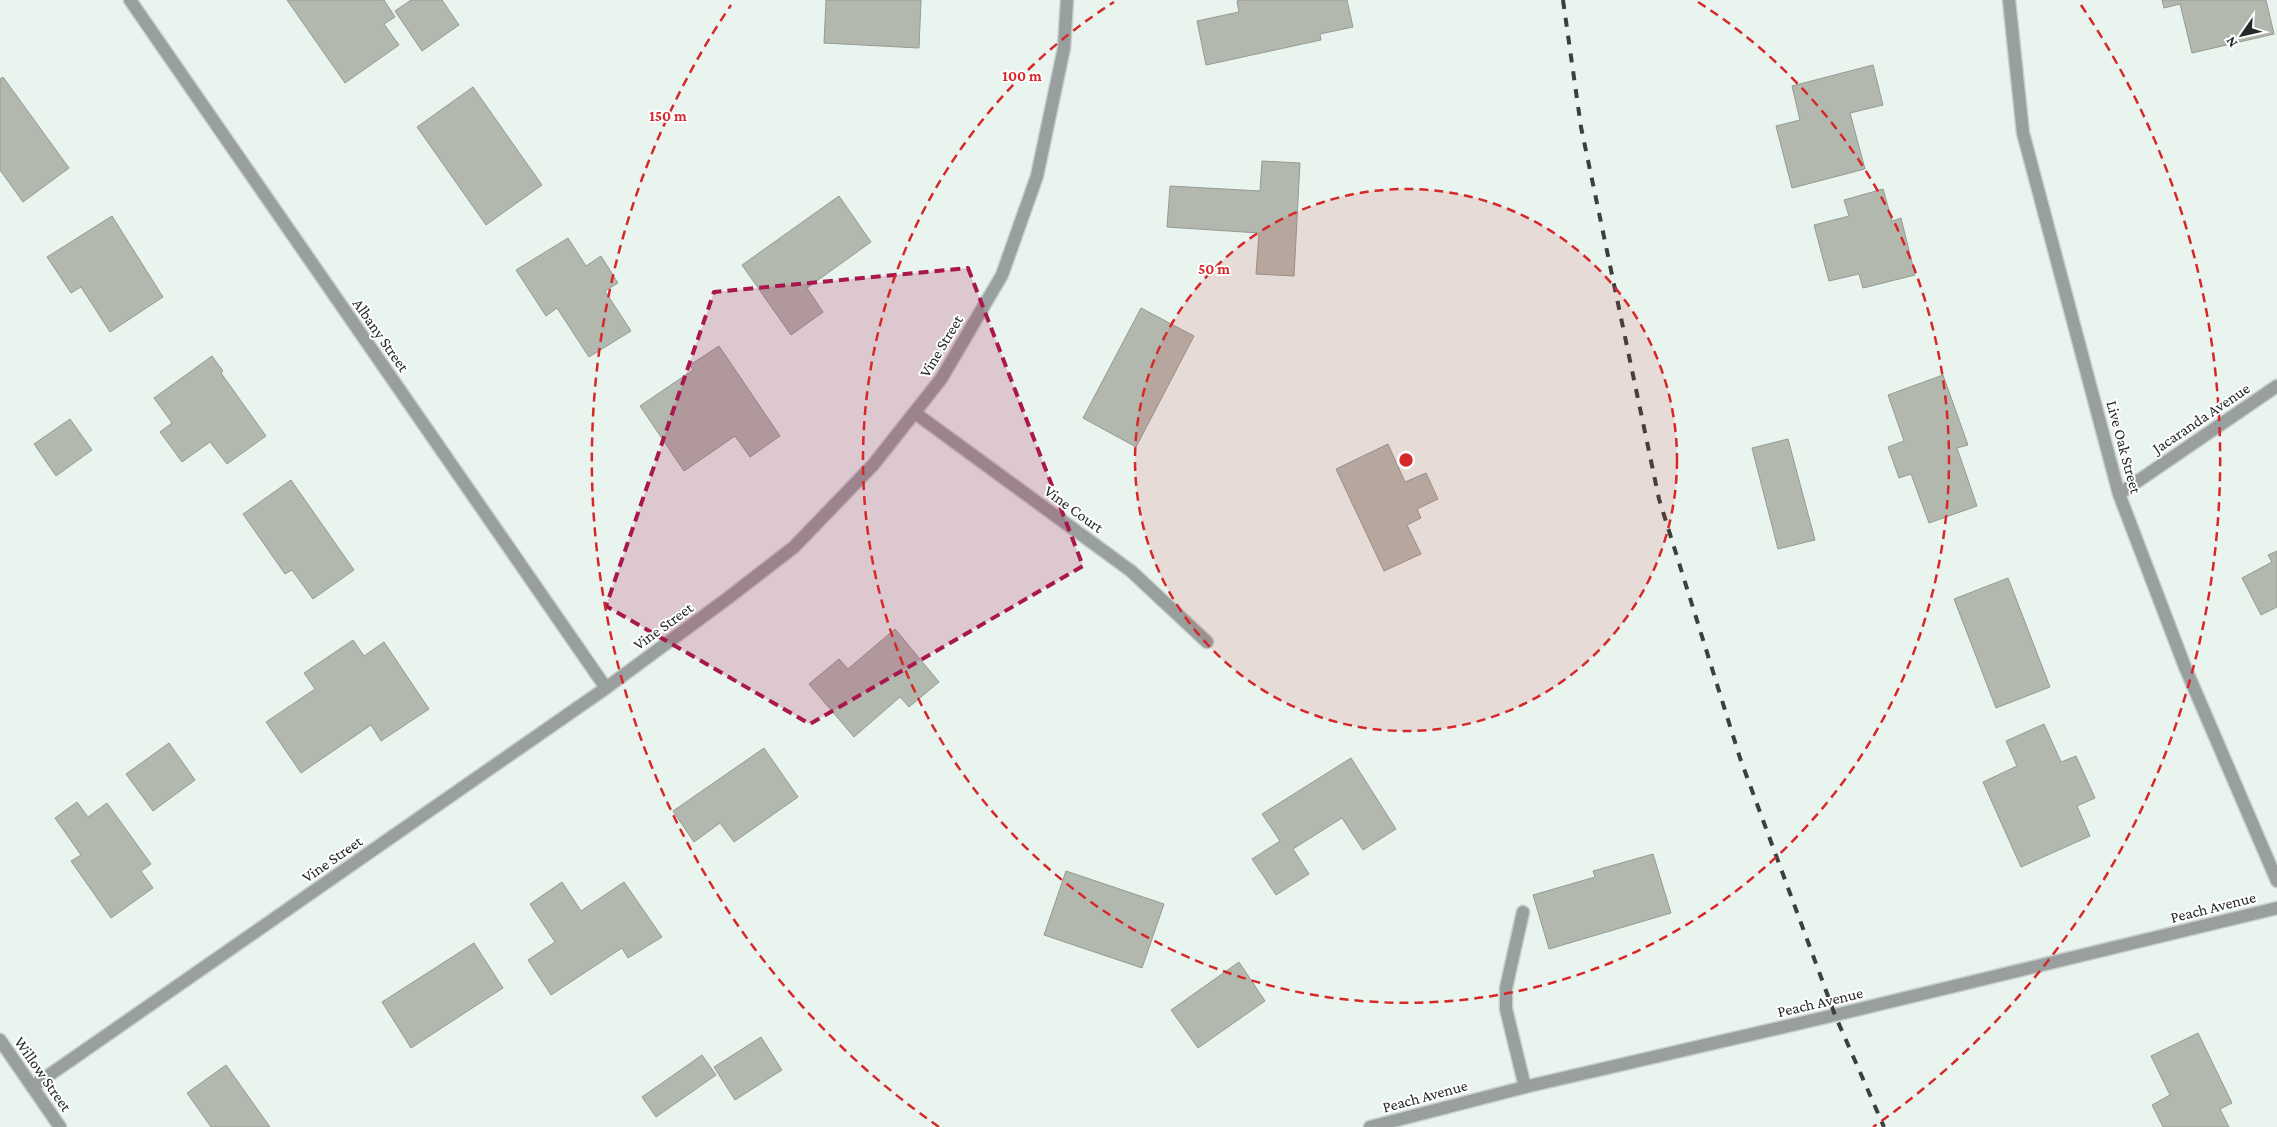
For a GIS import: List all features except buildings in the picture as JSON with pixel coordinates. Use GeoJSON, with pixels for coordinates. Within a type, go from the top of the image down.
{"type":"FeatureCollection","features":[{"type":"Feature","properties":{"kind":"street","name":"Albany Street"},"geometry":{"type":"LineString","coordinates":[[130,0],[606,688]]}},
{"type":"Feature","properties":{"kind":"street","name":"Vine Street"},"geometry":{"type":"LineString","coordinates":[[32,1087],[606,688],[794,548],[873,465],[942,380],[1002,276],[1038,176],[1064,48],[1067,0]]}},
{"type":"Feature","properties":{"kind":"street","name":"Live Oak Street"},"geometry":{"type":"LineString","coordinates":[[2009,0],[2023,133],[2119,494],[2185,667],[2277,881]]}},
{"type":"Feature","properties":{"kind":"street","name":"Jacaranda Avenue"},"geometry":{"type":"LineString","coordinates":[[2119,494],[2277,386]]}},
{"type":"Feature","properties":{"kind":"street","name":"Vine Court"},"geometry":{"type":"LineString","coordinates":[[915,413],[1131,571],[1207,642]]}},
{"type":"Feature","properties":{"kind":"street","name":"Peach Avenue"},"geometry":{"type":"LineString","coordinates":[[1370,1127],[1525,1087],[1835,1015],[2277,908]]}},
{"type":"Feature","properties":{"kind":"street"},"geometry":{"type":"LineString","coordinates":[[1523,912],[1506,988],[1506,1009],[1525,1087]]}},
{"type":"Feature","properties":{"kind":"street","name":"Willow Street"},"geometry":{"type":"LineString","coordinates":[[0,1040],[60,1127]]}},
{"type":"Feature","properties":{"kind":"highlighted area"},"geometry":{"type":"Polygon","coordinates":[[[968,268],[1083,566],[810,724],[606,606],[714,292],[968,268]]]}},
{"type":"Feature","properties":{"kind":"railway"},"geometry":{"type":"LineString","coordinates":[[1563,0],[1581,127],[1659,499],[1740,758],[1835,1015],[1884,1127]]}}]}
